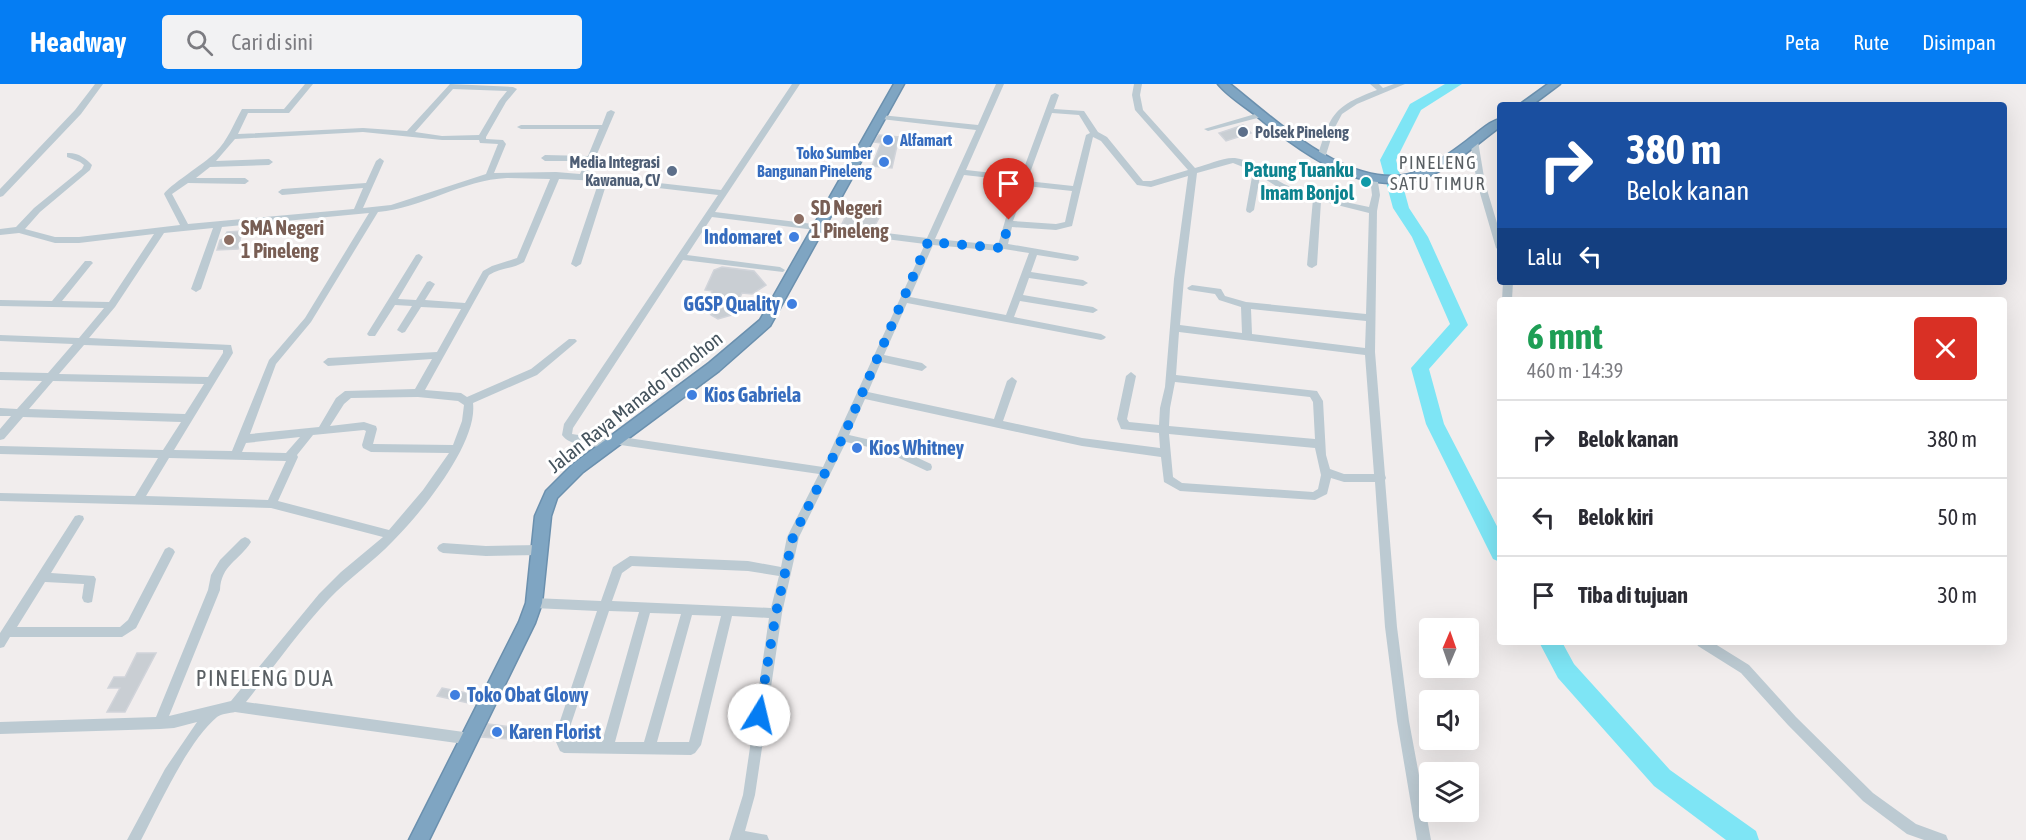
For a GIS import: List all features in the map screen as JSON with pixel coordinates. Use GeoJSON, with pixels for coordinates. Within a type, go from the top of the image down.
{"type":"FeatureCollection","features":[{"type":"Feature","properties":{"kind":"highway","name":"Jalan Raya Manado Tomohon"},"geometry":{"type":"LineString","coordinates":[[419,840],[527,623],[534,603],[543,516],[551,495],[564,480],[714,367],[765,323],[899,84]]}},
{"type":"Feature","properties":{"kind":"highway"},"geometry":{"type":"LineString","coordinates":[[1223,84],[1321,158],[1342,168],[1378,178],[1422,175],[1497,124]]}},
{"type":"Feature","properties":{"kind":"highway"},"geometry":{"type":"LineString","coordinates":[[1529,102],[1555,84]]}},
{"type":"Feature","properties":{"kind":"street"},"geometry":{"type":"LineString","coordinates":[[0,194],[78,112],[99,84]]}},
{"type":"Feature","properties":{"kind":"street"},"geometry":{"type":"LineString","coordinates":[[186,228],[168,194],[208,164],[233,137],[245,111],[286,111],[309,84]]}},
{"type":"Feature","properties":{"kind":"street"},"geometry":{"type":"LineString","coordinates":[[796,84],[568,427],[567,435],[570,438],[825,471]]}},
{"type":"Feature","properties":{"kind":"street"},"geometry":{"type":"LineString","coordinates":[[762,840],[737,839],[748,795],[776,613],[796,529],[843,437],[1000,84]]}},
{"type":"Feature","properties":{"kind":"street"},"geometry":{"type":"LineString","coordinates":[[1138,84],[1136,95],[1139,110],[1193,171],[1179,279],[1176,328],[1164,430],[1168,479],[1180,487],[1315,496],[1323,491],[1327,474]]}},
{"type":"Feature","properties":{"kind":"street"},"geometry":{"type":"LineString","coordinates":[[1374,84],[1382,91]]}},
{"type":"Feature","properties":{"kind":"street"},"geometry":{"type":"LineString","coordinates":[[1321,158],[1333,122],[1341,109],[1347,104],[1401,84]]}},
{"type":"Feature","properties":{"kind":"street"},"geometry":{"type":"LineString","coordinates":[[409,134],[453,86],[513,89],[503,101],[482,137]]}},
{"type":"Feature","properties":{"kind":"street"},"geometry":{"type":"LineString","coordinates":[[1003,246],[1023,181],[1056,95]]}},
{"type":"Feature","properties":{"kind":"street"},"geometry":{"type":"LineString","coordinates":[[1050,111],[1081,113],[1095,134],[1104,139],[1140,183],[1151,184],[1233,160],[1246,163],[1281,185],[1317,198],[1373,211]]}},
{"type":"Feature","properties":{"kind":"street"},"geometry":{"type":"LineString","coordinates":[[583,177],[611,112]]}},
{"type":"Feature","properties":{"kind":"street"},"geometry":{"type":"LineString","coordinates":[[1208,129],[1262,114]]}},
{"type":"Feature","properties":{"kind":"street"},"geometry":{"type":"LineString","coordinates":[[881,117],[981,128]]}},
{"type":"Feature","properties":{"kind":"street"},"geometry":{"type":"LineString","coordinates":[[521,127],[604,127]]}},
{"type":"Feature","properties":{"kind":"street"},"geometry":{"type":"LineString","coordinates":[[233,137],[363,130],[442,138],[482,137]]}},
{"type":"Feature","properties":{"kind":"street"},"geometry":{"type":"LineString","coordinates":[[1009,224],[1065,226],[1070,222],[1089,138],[1095,134]]}},
{"type":"Feature","properties":{"kind":"street"},"geometry":{"type":"LineString","coordinates":[[482,137],[483,141],[502,144],[489,177]]}},
{"type":"Feature","properties":{"kind":"street"},"geometry":{"type":"LineString","coordinates":[[1474,141],[1481,183],[1497,238]]}},
{"type":"Feature","properties":{"kind":"street"},"geometry":{"type":"LineString","coordinates":[[19,230],[37,210],[86,170],[88,165],[83,160],[70,155]]}},
{"type":"Feature","properties":{"kind":"street"},"geometry":{"type":"LineString","coordinates":[[545,158],[590,159]]}},
{"type":"Feature","properties":{"kind":"street"},"geometry":{"type":"LineString","coordinates":[[357,211],[380,161]]}},
{"type":"Feature","properties":{"kind":"street"},"geometry":{"type":"LineString","coordinates":[[208,164],[269,162]]}},
{"type":"Feature","properties":{"kind":"street"},"geometry":{"type":"LineString","coordinates":[[1250,210],[1257,171]]}},
{"type":"Feature","properties":{"kind":"street"},"geometry":{"type":"LineString","coordinates":[[960,172],[1077,189]]}},
{"type":"Feature","properties":{"kind":"street"},"geometry":{"type":"LineString","coordinates":[[0,232],[19,230],[61,241],[375,210],[404,205],[489,177],[556,175],[725,193]]}},
{"type":"Feature","properties":{"kind":"street"},"geometry":{"type":"LineString","coordinates":[[418,393],[488,271],[496,266],[515,264],[521,260],[556,175]]}},
{"type":"Feature","properties":{"kind":"street"},"geometry":{"type":"LineString","coordinates":[[1378,178],[1373,211],[1371,352],[1391,627],[1403,721],[1424,840]]}},
{"type":"Feature","properties":{"kind":"street"},"geometry":{"type":"LineString","coordinates":[[576,264],[604,179]]}},
{"type":"Feature","properties":{"kind":"street"},"geometry":{"type":"LineString","coordinates":[[186,180],[245,181]]}},
{"type":"Feature","properties":{"kind":"street"},"geometry":{"type":"LineString","coordinates":[[282,192],[369,185]]}},
{"type":"Feature","properties":{"kind":"street"},"geometry":{"type":"LineString","coordinates":[[1312,265],[1317,198]]}},
{"type":"Feature","properties":{"kind":"street"},"geometry":{"type":"LineString","coordinates":[[235,455],[272,363],[308,320],[375,210]]}},
{"type":"Feature","properties":{"kind":"street"},"geometry":{"type":"LineString","coordinates":[[710,214],[928,242],[997,249],[1003,246],[1075,258]]}},
{"type":"Feature","properties":{"kind":"street"},"geometry":{"type":"LineString","coordinates":[[196,289],[218,225]]}},
{"type":"Feature","properties":{"kind":"street"},"geometry":{"type":"LineString","coordinates":[[0,436],[112,305],[161,230]]}},
{"type":"Feature","properties":{"kind":"street"},"geometry":{"type":"LineString","coordinates":[[1009,319],[1034,251]]}},
{"type":"Feature","properties":{"kind":"street"},"geometry":{"type":"LineString","coordinates":[[372,334],[419,257]]}},
{"type":"Feature","properties":{"kind":"street"},"geometry":{"type":"LineString","coordinates":[[681,257],[780,270]]}},
{"type":"Feature","properties":{"kind":"street"},"geometry":{"type":"LineString","coordinates":[[54,304],[88,263]]}},
{"type":"Feature","properties":{"kind":"street"},"geometry":{"type":"LineString","coordinates":[[1026,274],[1083,283]]}},
{"type":"Feature","properties":{"kind":"street"},"geometry":{"type":"LineString","coordinates":[[402,330],[430,284]]}},
{"type":"Feature","properties":{"kind":"street"},"geometry":{"type":"LineString","coordinates":[[1192,288],[1218,291],[1222,298],[1246,305],[1370,318]]}},
{"type":"Feature","properties":{"kind":"street"},"geometry":{"type":"LineString","coordinates":[[1018,297],[1093,310]]}},
{"type":"Feature","properties":{"kind":"street"},"geometry":{"type":"LineString","coordinates":[[905,299],[1101,337]]}},
{"type":"Feature","properties":{"kind":"street"},"geometry":{"type":"LineString","coordinates":[[392,302],[467,306]]}},
{"type":"Feature","properties":{"kind":"street"},"geometry":{"type":"LineString","coordinates":[[0,303],[112,305]]}},
{"type":"Feature","properties":{"kind":"street"},"geometry":{"type":"LineString","coordinates":[[1246,305],[1247,337]]}},
{"type":"Feature","properties":{"kind":"street"},"geometry":{"type":"LineString","coordinates":[[1176,328],[1371,352]]}},
{"type":"Feature","properties":{"kind":"street"},"geometry":{"type":"LineString","coordinates":[[0,338],[228,346],[228,353],[212,381],[138,500]]}},
{"type":"Feature","properties":{"kind":"street"},"geometry":{"type":"LineString","coordinates":[[467,401],[534,372],[572,341]]}},
{"type":"Feature","properties":{"kind":"street"},"geometry":{"type":"LineString","coordinates":[[328,362],[440,355]]}},
{"type":"Feature","properties":{"kind":"street"},"geometry":{"type":"LineString","coordinates":[[877,357],[922,367]]}},
{"type":"Feature","properties":{"kind":"street"},"geometry":{"type":"LineString","coordinates":[[0,376],[212,381]]}},
{"type":"Feature","properties":{"kind":"street"},"geometry":{"type":"LineString","coordinates":[[1131,376],[1122,423],[1125,426],[1321,444]]}},
{"type":"Feature","properties":{"kind":"street"},"geometry":{"type":"LineString","coordinates":[[1171,378],[1313,393],[1318,401],[1323,468],[1327,474],[1351,479],[1381,478]]}},
{"type":"Feature","properties":{"kind":"street"},"geometry":{"type":"LineString","coordinates":[[997,424],[1012,381]]}},
{"type":"Feature","properties":{"kind":"street"},"geometry":{"type":"LineString","coordinates":[[323,429],[343,397],[349,393],[418,393],[461,397],[467,401]]}},
{"type":"Feature","properties":{"kind":"street"},"geometry":{"type":"LineString","coordinates":[[861,394],[1082,442],[1165,453]]}},
{"type":"Feature","properties":{"kind":"street"},"geometry":{"type":"LineString","coordinates":[[235,706],[331,589],[388,538],[444,470],[468,415],[467,401]]}},
{"type":"Feature","properties":{"kind":"street"},"geometry":{"type":"LineString","coordinates":[[0,412],[187,418]]}},
{"type":"Feature","properties":{"kind":"street"},"geometry":{"type":"LineString","coordinates":[[243,439],[323,429],[369,427],[372,431],[368,445],[371,448],[454,449]]}},
{"type":"Feature","properties":{"kind":"street"},"geometry":{"type":"LineString","coordinates":[[289,457],[311,431]]}},
{"type":"Feature","properties":{"kind":"street"},"geometry":{"type":"LineString","coordinates":[[843,437],[884,447],[927,467]]}},
{"type":"Feature","properties":{"kind":"street"},"geometry":{"type":"LineString","coordinates":[[0,450],[235,455],[294,459],[271,504]]}},
{"type":"Feature","properties":{"kind":"street"},"geometry":{"type":"LineString","coordinates":[[0,497],[271,504],[377,530],[386,533],[388,538]]}},
{"type":"Feature","properties":{"kind":"street"},"geometry":{"type":"LineString","coordinates":[[0,643],[79,519]]}},
{"type":"Feature","properties":{"kind":"street"},"geometry":{"type":"LineString","coordinates":[[160,723],[214,590],[213,582],[216,572],[245,542]]}},
{"type":"Feature","properties":{"kind":"street"},"geometry":{"type":"LineString","coordinates":[[443,548],[486,552],[540,550]]}},
{"type":"Feature","properties":{"kind":"street"},"geometry":{"type":"LineString","coordinates":[[7,632],[123,632],[132,624],[169,552]]}},
{"type":"Feature","properties":{"kind":"street"},"geometry":{"type":"LineString","coordinates":[[728,610],[695,745],[691,749],[564,747],[562,742],[566,724],[617,570],[630,561],[748,566],[784,572]]}},
{"type":"Feature","properties":{"kind":"street"},"geometry":{"type":"LineString","coordinates":[[42,578],[90,579],[88,598]]}},
{"type":"Feature","properties":{"kind":"street"},"geometry":{"type":"LineString","coordinates":[[534,603],[776,613]]}},
{"type":"Feature","properties":{"kind":"street"},"geometry":{"type":"LineString","coordinates":[[607,747],[646,608]]}},
{"type":"Feature","properties":{"kind":"street"},"geometry":{"type":"LineString","coordinates":[[649,748],[688,609]]}},
{"type":"Feature","properties":{"kind":"street"},"geometry":{"type":"LineString","coordinates":[[1707,645],[1745,669],[1805,736],[1868,797],[1915,835],[1941,840]]}},
{"type":"Feature","properties":{"kind":"street"},"geometry":{"type":"LineString","coordinates":[[0,728],[160,723],[186,720],[235,706],[471,739]]}},
{"type":"Feature","properties":{"kind":"street"},"geometry":{"type":"LineString","coordinates":[[134,840],[195,734],[215,713]]}},
{"type":"Feature","properties":{"kind":"building","name":"Polsek Pineleng"},"geometry":{"type":"Polygon","coordinates":[[[1243,125],[1251,133],[1226,141],[1219,133],[1243,125]]]}},
{"type":"Feature","properties":{"kind":"building"},"geometry":{"type":"Polygon","coordinates":[[[879,135],[899,137],[892,168],[872,166],[881,143],[874,142],[879,135]]]}},
{"type":"Feature","properties":{"kind":"building"},"geometry":{"type":"Polygon","coordinates":[[[849,209],[881,214],[873,229],[842,224],[849,209]]]}},
{"type":"Feature","properties":{"kind":"building","name":"SMA Negeri 1 Pineleng"},"geometry":{"type":"Polygon","coordinates":[[[242,231],[238,249],[217,250],[220,240],[227,232],[242,231]]]}},
{"type":"Feature","properties":{"kind":"building"},"geometry":{"type":"Polygon","coordinates":[[[722,267],[754,271],[766,285],[752,294],[742,293],[739,300],[740,309],[735,314],[718,319],[708,310],[714,294],[711,294],[712,291],[705,290],[714,270],[722,267]]]}},
{"type":"Feature","properties":{"kind":"building"},"geometry":{"type":"Polygon","coordinates":[[[137,653],[156,653],[125,712],[107,712],[120,688],[108,688],[114,677],[125,677],[137,653]]]}},
{"type":"Feature","properties":{"kind":"building","name":"Toko Obat Glowy"},"geometry":{"type":"Polygon","coordinates":[[[442,688],[472,694],[468,703],[437,696],[442,688]]]}},
{"type":"Feature","properties":{"kind":"building","name":"Karen Florist"},"geometry":{"type":"Polygon","coordinates":[[[488,724],[513,727],[508,739],[482,737],[488,724]]]}},
{"type":"Feature","properties":{"kind":"waterway"},"geometry":{"type":"LineString","coordinates":[[1455,84],[1415,107],[1388,160],[1401,208],[1420,237],[1459,325],[1420,368],[1435,424],[1497,547]]}},
{"type":"Feature","properties":{"kind":"waterway"},"geometry":{"type":"LineString","coordinates":[[1552,645],[1566,671],[1662,778],[1747,840]]}},
{"type":"Feature","properties":{"kind":"place","name":"Polsek Pineleng"},"geometry":{"type":"Point","coordinates":[1243,132]}},
{"type":"Feature","properties":{"kind":"place","name":"Alfamart"},"geometry":{"type":"Point","coordinates":[888,140]}},
{"type":"Feature","properties":{"kind":"place","name":"Toko Sumber Bangunan Pineleng"},"geometry":{"type":"Point","coordinates":[884,162]}},
{"type":"Feature","properties":{"kind":"place","name":"Media Integrasi Kawanua, CV"},"geometry":{"type":"Point","coordinates":[672,171]}},
{"type":"Feature","properties":{"kind":"place","name":"Patung Tuanku Imam Bonjol"},"geometry":{"type":"Point","coordinates":[1366,182]}},
{"type":"Feature","properties":{"kind":"place","name":"SD Negeri 1 Pineleng"},"geometry":{"type":"Point","coordinates":[799,219]}},
{"type":"Feature","properties":{"kind":"place","name":"Indomaret"},"geometry":{"type":"Point","coordinates":[794,237]}},
{"type":"Feature","properties":{"kind":"place","name":"SMA Negeri 1 Pineleng"},"geometry":{"type":"Point","coordinates":[229,240]}},
{"type":"Feature","properties":{"kind":"place","name":"GGSP Quality"},"geometry":{"type":"Point","coordinates":[792,304]}},
{"type":"Feature","properties":{"kind":"place","name":"Kios Gabriela"},"geometry":{"type":"Point","coordinates":[692,395]}},
{"type":"Feature","properties":{"kind":"place","name":"Kios Whitney"},"geometry":{"type":"Point","coordinates":[857,448]}},
{"type":"Feature","properties":{"kind":"place","name":"Toko Obat Glowy"},"geometry":{"type":"Point","coordinates":[455,695]}},
{"type":"Feature","properties":{"kind":"place","name":"Karen Florist"},"geometry":{"type":"Point","coordinates":[497,732]}},
{"type":"Feature","properties":{"kind":"district","name":"PINELENG SATU TIMUR"},"geometry":{"type":"Point","coordinates":[1438,173]}},
{"type":"Feature","properties":{"kind":"district","name":"PINELENG DUA"},"geometry":{"type":"Point","coordinates":[265,678]}},
{"type":"Feature","properties":{"kind":"route"},"geometry":{"type":"LineString","coordinates":[[759,715],[776,613],[793,537],[843,437],[928,242],[1000,248],[1003,246],[1009,220]]}}]}
